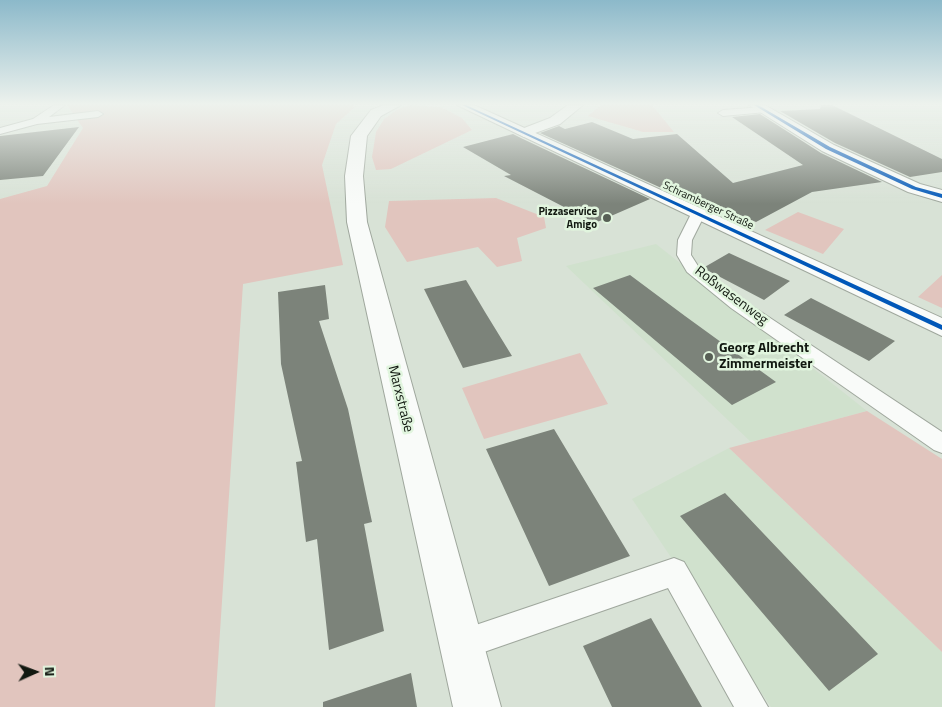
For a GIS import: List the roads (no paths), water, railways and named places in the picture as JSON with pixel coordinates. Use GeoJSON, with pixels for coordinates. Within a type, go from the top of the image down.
{"type":"FeatureCollection","features":[{"type":"Feature","properties":{"kind":"street","name":"Marxstraße"},"geometry":{"type":"LineString","coordinates":[[359,138],[354,176],[357,222],[477,707]]}},
{"type":"Feature","properties":{"kind":"street","name":"Schramberger Straße"},"geometry":{"type":"LineString","coordinates":[[535,138],[942,328]]}},
{"type":"Feature","properties":{"kind":"street"},"geometry":{"type":"LineString","coordinates":[[816,138],[868,167],[914,188],[942,196]]}},
{"type":"Feature","properties":{"kind":"lane","name":"Roßwasenweg"},"geometry":{"type":"LineString","coordinates":[[698,214],[686,240],[684,255],[692,268],[737,304],[942,444]]}},
{"type":"Feature","properties":{"kind":"lane"},"geometry":{"type":"LineString","coordinates":[[461,645],[674,572],[752,707]]}},
{"type":"Feature","properties":{"kind":"place","name":"Pizzaservice Amigo"},"geometry":{"type":"Point","coordinates":[607,218]}},
{"type":"Feature","properties":{"kind":"place","name":"Georg Albrecht Zimmermeister"},"geometry":{"type":"Point","coordinates":[709,357]}}]}
